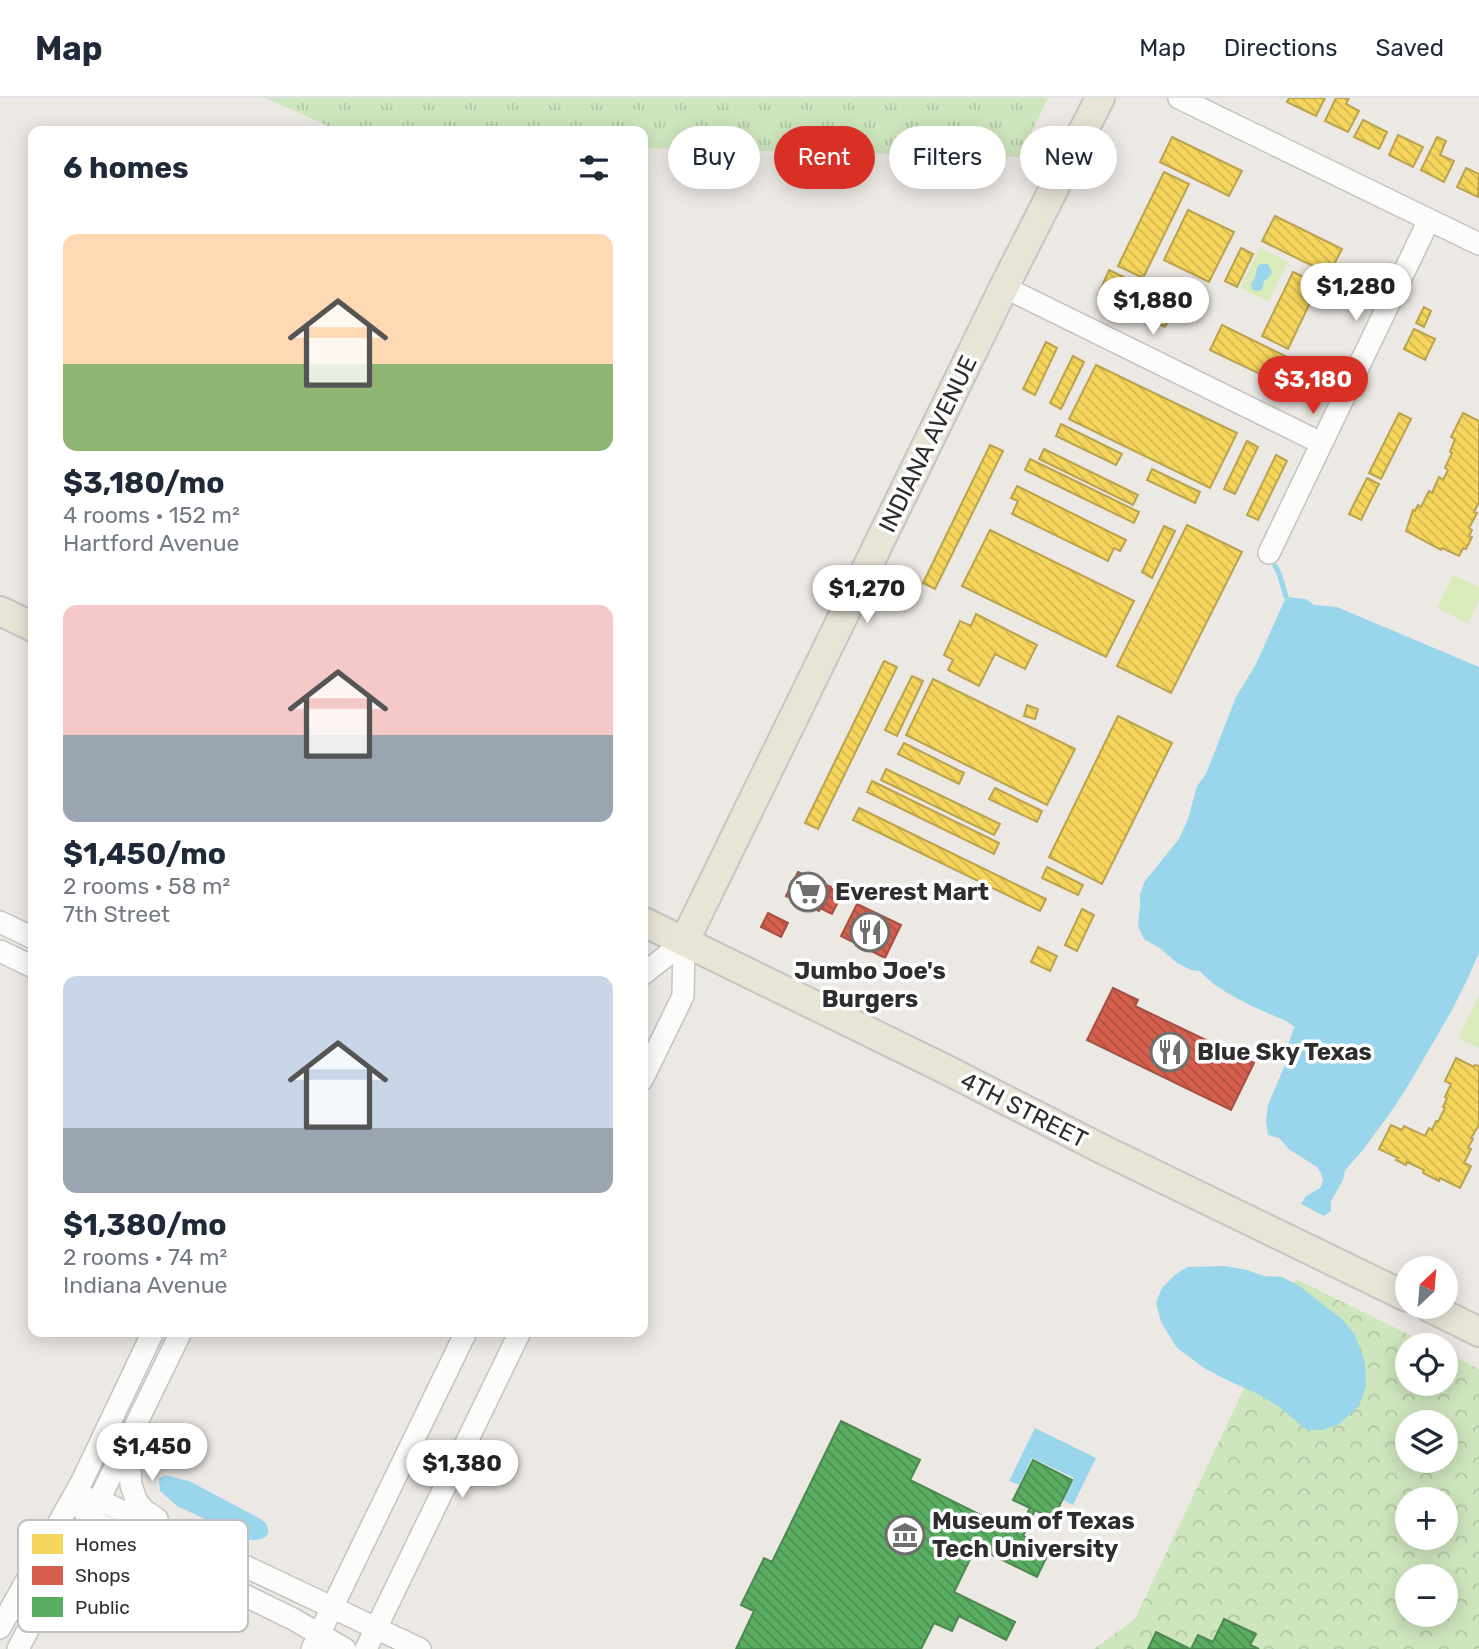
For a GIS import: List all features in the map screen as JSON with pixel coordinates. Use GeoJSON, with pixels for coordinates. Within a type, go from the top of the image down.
{"type":"FeatureCollection","features":[{"type":"Feature","properties":{"kind":"main road","name":"INDIANA AVENUE"},"geometry":{"type":"LineString","coordinates":[[684,942],[1004,287],[1100,98]]}},
{"type":"Feature","properties":{"kind":"main road"},"geometry":{"type":"LineString","coordinates":[[0,611],[28,625]]}},
{"type":"Feature","properties":{"kind":"main road","name":"4TH STREET"},"geometry":{"type":"LineString","coordinates":[[648,924],[1395,1291]]}},
{"type":"Feature","properties":{"kind":"main road"},"geometry":{"type":"LineString","coordinates":[[1455,1320],[1479,1332]]}},
{"type":"Feature","properties":{"kind":"street"},"geometry":{"type":"LineString","coordinates":[[1179,98],[1479,244]]}},
{"type":"Feature","properties":{"kind":"street"},"geometry":{"type":"LineString","coordinates":[[1269,553],[1429,220]]}},
{"type":"Feature","properties":{"kind":"street"},"geometry":{"type":"LineString","coordinates":[[1004,287],[1321,443]]}},
{"type":"Feature","properties":{"kind":"street"},"geometry":{"type":"LineString","coordinates":[[0,922],[28,936]]}},
{"type":"Feature","properties":{"kind":"street","name":"INDIANA AVENUE"},"geometry":{"type":"LineString","coordinates":[[648,970],[684,942]]}},
{"type":"Feature","properties":{"kind":"street","name":"INDIANA AVENUE"},"geometry":{"type":"LineString","coordinates":[[648,1067],[682,996],[684,942]]}},
{"type":"Feature","properties":{"kind":"street"},"geometry":{"type":"LineString","coordinates":[[0,951],[28,965]]}},
{"type":"Feature","properties":{"kind":"street"},"geometry":{"type":"LineString","coordinates":[[61,1520],[151,1337]]}},
{"type":"Feature","properties":{"kind":"street"},"geometry":{"type":"LineString","coordinates":[[88,1520],[179,1337]]}},
{"type":"Feature","properties":{"kind":"street"},"geometry":{"type":"LineString","coordinates":[[315,1642],[464,1337]]}},
{"type":"Feature","properties":{"kind":"street"},"geometry":{"type":"LineString","coordinates":[[366,1649],[518,1337]]}},
{"type":"Feature","properties":{"kind":"street"},"geometry":{"type":"LineString","coordinates":[[141,1415],[141,1441],[130,1466],[131,1485],[137,1502],[150,1515],[160,1520]]}},
{"type":"Feature","properties":{"kind":"street"},"geometry":{"type":"LineString","coordinates":[[74,1496],[114,1520]]}},
{"type":"Feature","properties":{"kind":"street"},"geometry":{"type":"LineString","coordinates":[[94,1509],[125,1520]]}},
{"type":"Feature","properties":{"kind":"street"},"geometry":{"type":"LineString","coordinates":[[248,1568],[419,1649]]}},
{"type":"Feature","properties":{"kind":"street"},"geometry":{"type":"LineString","coordinates":[[248,1594],[293,1619],[315,1642],[345,1649]]}},
{"type":"Feature","properties":{"kind":"street"},"geometry":{"type":"LineString","coordinates":[[0,1628],[18,1596]]}},
{"type":"Feature","properties":{"kind":"street"},"geometry":{"type":"LineString","coordinates":[[18,1649],[27,1632]]}},
{"type":"Feature","properties":{"kind":"green space"},"geometry":{"type":"Polygon","coordinates":[[[266,98],[1048,98],[1034,126],[1020,126],[1019,157],[1006,157],[1006,126],[889,126],[889,154],[875,154],[875,126],[774,126],[774,151],[760,151],[760,126],[668,126],[668,149],[648,148],[648,126],[328,126],[266,98]]]}},
{"type":"Feature","properties":{"kind":"green space"},"geometry":{"type":"Polygon","coordinates":[[[1260,248],[1288,262],[1268,302],[1240,288],[1260,248]]]}},
{"type":"Feature","properties":{"kind":"green space"},"geometry":{"type":"Polygon","coordinates":[[[1453,575],[1479,587],[1479,600],[1468,623],[1437,608],[1453,575]]]}},
{"type":"Feature","properties":{"kind":"green space"},"geometry":{"type":"Polygon","coordinates":[[[1479,996],[1479,1048],[1458,1038],[1479,996]]]}},
{"type":"Feature","properties":{"kind":"green space"},"geometry":{"type":"Polygon","coordinates":[[[1296,1279],[1406,1333],[1395,1333],[1395,1396],[1458,1396],[1458,1358],[1479,1369],[1479,1649],[1094,1649],[1135,1619],[1296,1279]]]}},
{"type":"Feature","properties":{"kind":"water"},"geometry":{"type":"Polygon","coordinates":[[[1260,264],[1268,264],[1272,272],[1264,281],[1262,290],[1256,291],[1252,289],[1251,283],[1260,264]]]}},
{"type":"Feature","properties":{"kind":"water"},"geometry":{"type":"Polygon","coordinates":[[[1286,597],[1306,599],[1314,605],[1337,607],[1479,667],[1479,953],[1452,1010],[1412,1079],[1363,1150],[1345,1170],[1343,1180],[1331,1201],[1331,1211],[1324,1216],[1301,1204],[1306,1196],[1320,1188],[1323,1181],[1317,1167],[1290,1150],[1279,1138],[1268,1135],[1268,1105],[1287,1060],[1280,1057],[1294,1027],[1229,994],[1200,971],[1177,963],[1144,939],[1138,926],[1140,894],[1145,881],[1179,839],[1197,786],[1206,774],[1236,697],[1256,664],[1286,597]]]}},
{"type":"Feature","properties":{"kind":"water"},"geometry":{"type":"Polygon","coordinates":[[[1225,1266],[1264,1276],[1282,1277],[1298,1285],[1343,1320],[1355,1335],[1365,1363],[1366,1386],[1359,1406],[1339,1424],[1323,1430],[1307,1430],[1278,1406],[1204,1368],[1177,1348],[1161,1322],[1156,1303],[1162,1288],[1187,1267],[1225,1266]]]}},
{"type":"Feature","properties":{"kind":"water"},"geometry":{"type":"Polygon","coordinates":[[[1035,1428],[1096,1458],[1073,1505],[1063,1500],[1074,1478],[1032,1458],[1019,1485],[1009,1481],[1035,1428]]]}},
{"type":"Feature","properties":{"kind":"water"},"geometry":{"type":"Polygon","coordinates":[[[165,1475],[189,1481],[263,1521],[268,1528],[267,1535],[261,1539],[250,1540],[248,1520],[207,1520],[177,1506],[160,1491],[159,1479],[165,1475]]]}},
{"type":"Feature","properties":{"kind":"building: Homes"},"geometry":{"type":"Polygon","coordinates":[[[1289,98],[1325,98],[1316,116],[1287,102],[1289,98]]]}},
{"type":"Feature","properties":{"kind":"building: Homes"},"geometry":{"type":"Polygon","coordinates":[[[1336,98],[1349,98],[1346,104],[1359,111],[1348,132],[1325,121],[1336,98]]]}},
{"type":"Feature","properties":{"kind":"building: Homes"},"geometry":{"type":"Polygon","coordinates":[[[1363,120],[1387,132],[1379,149],[1354,137],[1363,120]]]}},
{"type":"Feature","properties":{"kind":"building: Homes"},"geometry":{"type":"Polygon","coordinates":[[[1398,135],[1423,147],[1413,167],[1389,155],[1398,135]]]}},
{"type":"Feature","properties":{"kind":"building: Homes"},"geometry":{"type":"Polygon","coordinates":[[[1172,137],[1242,171],[1229,196],[1160,162],[1172,137]]]}},
{"type":"Feature","properties":{"kind":"building: Homes"},"geometry":{"type":"Polygon","coordinates":[[[1437,137],[1446,141],[1440,155],[1454,161],[1444,182],[1421,170],[1437,137]]]}},
{"type":"Feature","properties":{"kind":"building: Homes"},"geometry":{"type":"Polygon","coordinates":[[[1466,168],[1479,174],[1478,197],[1457,187],[1466,168]]]}},
{"type":"Feature","properties":{"kind":"building: Homes"},"geometry":{"type":"Polygon","coordinates":[[[1164,172],[1189,184],[1143,278],[1118,266],[1164,172]]]}},
{"type":"Feature","properties":{"kind":"building: Homes"},"geometry":{"type":"Polygon","coordinates":[[[1188,210],[1234,232],[1209,282],[1164,260],[1188,210]]]}},
{"type":"Feature","properties":{"kind":"building: Homes"},"geometry":{"type":"Polygon","coordinates":[[[1275,216],[1342,249],[1329,274],[1262,241],[1275,216]]]}},
{"type":"Feature","properties":{"kind":"building: Homes"},"geometry":{"type":"Polygon","coordinates":[[[1241,248],[1253,254],[1237,287],[1225,281],[1241,248]]]}},
{"type":"Feature","properties":{"kind":"building: Homes"},"geometry":{"type":"Polygon","coordinates":[[[1109,270],[1177,303],[1165,327],[1098,295],[1109,270]]]}},
{"type":"Feature","properties":{"kind":"building: Homes"},"geometry":{"type":"Polygon","coordinates":[[[1293,272],[1319,284],[1288,349],[1262,336],[1293,272]]]}},
{"type":"Feature","properties":{"kind":"building: Homes"},"geometry":{"type":"Polygon","coordinates":[[[1424,307],[1431,311],[1424,327],[1416,323],[1424,307]]]}},
{"type":"Feature","properties":{"kind":"building: Homes"},"geometry":{"type":"Polygon","coordinates":[[[1222,325],[1289,358],[1277,382],[1210,350],[1222,325]]]}},
{"type":"Feature","properties":{"kind":"building: Homes"},"geometry":{"type":"Polygon","coordinates":[[[1414,329],[1435,339],[1425,360],[1404,349],[1414,329]]]}},
{"type":"Feature","properties":{"kind":"building: Homes"},"geometry":{"type":"Polygon","coordinates":[[[1046,342],[1057,348],[1035,395],[1023,389],[1046,342]]]}},
{"type":"Feature","properties":{"kind":"building: Homes"},"geometry":{"type":"Polygon","coordinates":[[[1073,356],[1084,362],[1061,409],[1050,403],[1073,356]]]}},
{"type":"Feature","properties":{"kind":"building: Homes"},"geometry":{"type":"Polygon","coordinates":[[[1096,365],[1237,433],[1210,488],[1069,419],[1096,365]]]}},
{"type":"Feature","properties":{"kind":"building: Homes"},"geometry":{"type":"Polygon","coordinates":[[[1399,413],[1411,419],[1381,479],[1369,473],[1399,413]]]}},
{"type":"Feature","properties":{"kind":"building: Homes"},"geometry":{"type":"Polygon","coordinates":[[[1463,413],[1479,421],[1479,502],[1469,528],[1472,530],[1469,536],[1472,537],[1459,556],[1442,548],[1441,550],[1406,531],[1413,510],[1415,511],[1418,505],[1421,507],[1429,491],[1432,493],[1439,477],[1443,480],[1448,470],[1445,468],[1455,439],[1451,437],[1463,413]]]}},
{"type":"Feature","properties":{"kind":"building: Homes"},"geometry":{"type":"Polygon","coordinates":[[[1061,424],[1122,454],[1116,465],[1056,436],[1061,424]]]}},
{"type":"Feature","properties":{"kind":"building: Homes"},"geometry":{"type":"Polygon","coordinates":[[[1247,441],[1258,447],[1235,494],[1224,489],[1247,441]]]}},
{"type":"Feature","properties":{"kind":"building: Homes"},"geometry":{"type":"Polygon","coordinates":[[[990,445],[1003,451],[935,589],[923,583],[990,445]]]}},
{"type":"Feature","properties":{"kind":"building: Homes"},"geometry":{"type":"Polygon","coordinates":[[[1044,449],[1138,495],[1133,505],[1039,459],[1044,449]]]}},
{"type":"Feature","properties":{"kind":"building: Homes"},"geometry":{"type":"Polygon","coordinates":[[[1276,455],[1287,461],[1258,520],[1247,515],[1276,455]]]}},
{"type":"Feature","properties":{"kind":"building: Homes"},"geometry":{"type":"Polygon","coordinates":[[[1030,459],[1139,512],[1134,523],[1025,470],[1030,459]]]}},
{"type":"Feature","properties":{"kind":"building: Homes"},"geometry":{"type":"Polygon","coordinates":[[[1152,469],[1200,492],[1195,503],[1147,480],[1152,469]]]}},
{"type":"Feature","properties":{"kind":"building: Homes"},"geometry":{"type":"Polygon","coordinates":[[[1367,478],[1379,484],[1361,520],[1349,514],[1367,478]]]}},
{"type":"Feature","properties":{"kind":"building: Homes"},"geometry":{"type":"Polygon","coordinates":[[[1017,486],[1126,540],[1120,551],[1114,548],[1108,561],[1012,514],[1018,501],[1011,498],[1017,486]]]}},
{"type":"Feature","properties":{"kind":"building: Homes"},"geometry":{"type":"Polygon","coordinates":[[[1187,525],[1242,552],[1171,693],[1117,666],[1187,525]]]}},
{"type":"Feature","properties":{"kind":"building: Homes"},"geometry":{"type":"Polygon","coordinates":[[[1164,526],[1175,531],[1152,578],[1142,572],[1164,526]]]}},
{"type":"Feature","properties":{"kind":"building: Homes"},"geometry":{"type":"Polygon","coordinates":[[[990,530],[1134,601],[1106,657],[962,586],[990,530]]]}},
{"type":"Feature","properties":{"kind":"building: Homes"},"geometry":{"type":"Polygon","coordinates":[[[976,614],[1037,645],[1025,669],[995,654],[979,686],[948,670],[953,660],[944,655],[960,621],[971,626],[976,614]]]}},
{"type":"Feature","properties":{"kind":"building: Homes"},"geometry":{"type":"Polygon","coordinates":[[[884,661],[897,667],[818,829],[805,823],[884,661]]]}},
{"type":"Feature","properties":{"kind":"building: Homes"},"geometry":{"type":"Polygon","coordinates":[[[912,676],[923,681],[897,736],[885,730],[912,676]]]}},
{"type":"Feature","properties":{"kind":"building: Homes"},"geometry":{"type":"Polygon","coordinates":[[[933,679],[1075,749],[1047,805],[906,735],[933,679]]]}},
{"type":"Feature","properties":{"kind":"building: Homes"},"geometry":{"type":"Polygon","coordinates":[[[1027,705],[1038,709],[1035,719],[1024,716],[1027,705]]]}},
{"type":"Feature","properties":{"kind":"building: Homes"},"geometry":{"type":"Polygon","coordinates":[[[1118,716],[1172,743],[1102,884],[1049,857],[1118,716]]]}},
{"type":"Feature","properties":{"kind":"building: Homes"},"geometry":{"type":"Polygon","coordinates":[[[904,743],[964,773],[959,784],[898,754],[904,743]]]}},
{"type":"Feature","properties":{"kind":"building: Homes"},"geometry":{"type":"Polygon","coordinates":[[[886,769],[1000,824],[994,835],[881,780],[886,769]]]}},
{"type":"Feature","properties":{"kind":"building: Homes"},"geometry":{"type":"Polygon","coordinates":[[[872,781],[999,843],[994,854],[867,792],[872,781]]]}},
{"type":"Feature","properties":{"kind":"building: Homes"},"geometry":{"type":"Polygon","coordinates":[[[995,788],[1042,811],[1037,822],[989,799],[995,788]]]}},
{"type":"Feature","properties":{"kind":"building: Homes"},"geometry":{"type":"Polygon","coordinates":[[[859,808],[1046,899],[1040,911],[853,820],[859,808]]]}},
{"type":"Feature","properties":{"kind":"building: Homes"},"geometry":{"type":"Polygon","coordinates":[[[1047,867],[1083,885],[1078,895],[1042,878],[1047,867]]]}},
{"type":"Feature","properties":{"kind":"building: Homes"},"geometry":{"type":"Polygon","coordinates":[[[1082,909],[1094,915],[1077,951],[1065,945],[1082,909]]]}},
{"type":"Feature","properties":{"kind":"building: Homes"},"geometry":{"type":"Polygon","coordinates":[[[1038,947],[1057,956],[1050,971],[1031,962],[1038,947]]]}},
{"type":"Feature","properties":{"kind":"building: Homes"},"geometry":{"type":"Polygon","coordinates":[[[1456,1058],[1474,1067],[1479,1066],[1479,1125],[1471,1138],[1473,1139],[1468,1148],[1471,1149],[1464,1163],[1471,1166],[1460,1188],[1440,1178],[1439,1181],[1423,1173],[1424,1170],[1407,1162],[1406,1165],[1379,1149],[1391,1125],[1402,1130],[1404,1126],[1425,1136],[1429,1128],[1432,1130],[1445,1108],[1445,1097],[1451,1084],[1445,1081],[1456,1058]]]}},
{"type":"Feature","properties":{"kind":"building: Shops","name":"Everest Mart"},"geometry":{"type":"Polygon","coordinates":[[[798,872],[831,887],[819,911],[786,896],[798,872]]]}},
{"type":"Feature","properties":{"kind":"building: Shops"},"geometry":{"type":"Polygon","coordinates":[[[832,889],[842,894],[832,914],[822,909],[832,889]]]}},
{"type":"Feature","properties":{"kind":"building: Shops","name":"Jumbo Joe's Burgers"},"geometry":{"type":"Polygon","coordinates":[[[857,904],[901,925],[885,958],[841,936],[857,904]]]}},
{"type":"Feature","properties":{"kind":"building: Shops"},"geometry":{"type":"Polygon","coordinates":[[[768,913],[788,923],[781,937],[761,927],[768,913]]]}},
{"type":"Feature","properties":{"kind":"building: Shops","name":"Blue Sky Texas"},"geometry":{"type":"Polygon","coordinates":[[[1113,988],[1138,1000],[1135,1006],[1254,1063],[1231,1110],[1087,1040],[1113,988]]]}},
{"type":"Feature","properties":{"kind":"building: Public","name":"Museum of Texas Tech University"},"geometry":{"type":"Polygon","coordinates":[[[841,1421],[920,1460],[910,1480],[1017,1533],[1030,1508],[1013,1500],[1033,1460],[1072,1480],[1053,1519],[1035,1510],[1023,1536],[1050,1550],[1037,1577],[976,1547],[954,1592],[1015,1622],[1006,1640],[959,1616],[952,1631],[934,1623],[921,1649],[736,1649],[754,1611],[741,1605],[764,1558],[772,1562],[841,1421]]]}},
{"type":"Feature","properties":{"kind":"building: Public"},"geometry":{"type":"Polygon","coordinates":[[[1224,1619],[1256,1634],[1250,1645],[1259,1649],[1191,1649],[1198,1635],[1213,1642],[1224,1619]]]}},
{"type":"Feature","properties":{"kind":"building: Public"},"geometry":{"type":"Polygon","coordinates":[[[1156,1632],[1190,1649],[1148,1649],[1156,1632]]]}},
{"type":"Feature","properties":{"kind":"waterway"},"geometry":{"type":"LineString","coordinates":[[1275,566],[1286,597]]}},
{"type":"Feature","properties":{"kind":"place","name":"Everest Mart"},"geometry":{"type":"Point","coordinates":[808,892]}},
{"type":"Feature","properties":{"kind":"place","name":"Jumbo Joe's Burgers"},"geometry":{"type":"Point","coordinates":[870,932]}},
{"type":"Feature","properties":{"kind":"place","name":"Blue Sky Texas"},"geometry":{"type":"Point","coordinates":[1170,1052]}},
{"type":"Feature","properties":{"kind":"place","name":"Museum of Texas Tech University"},"geometry":{"type":"Point","coordinates":[905,1535]}}]}
